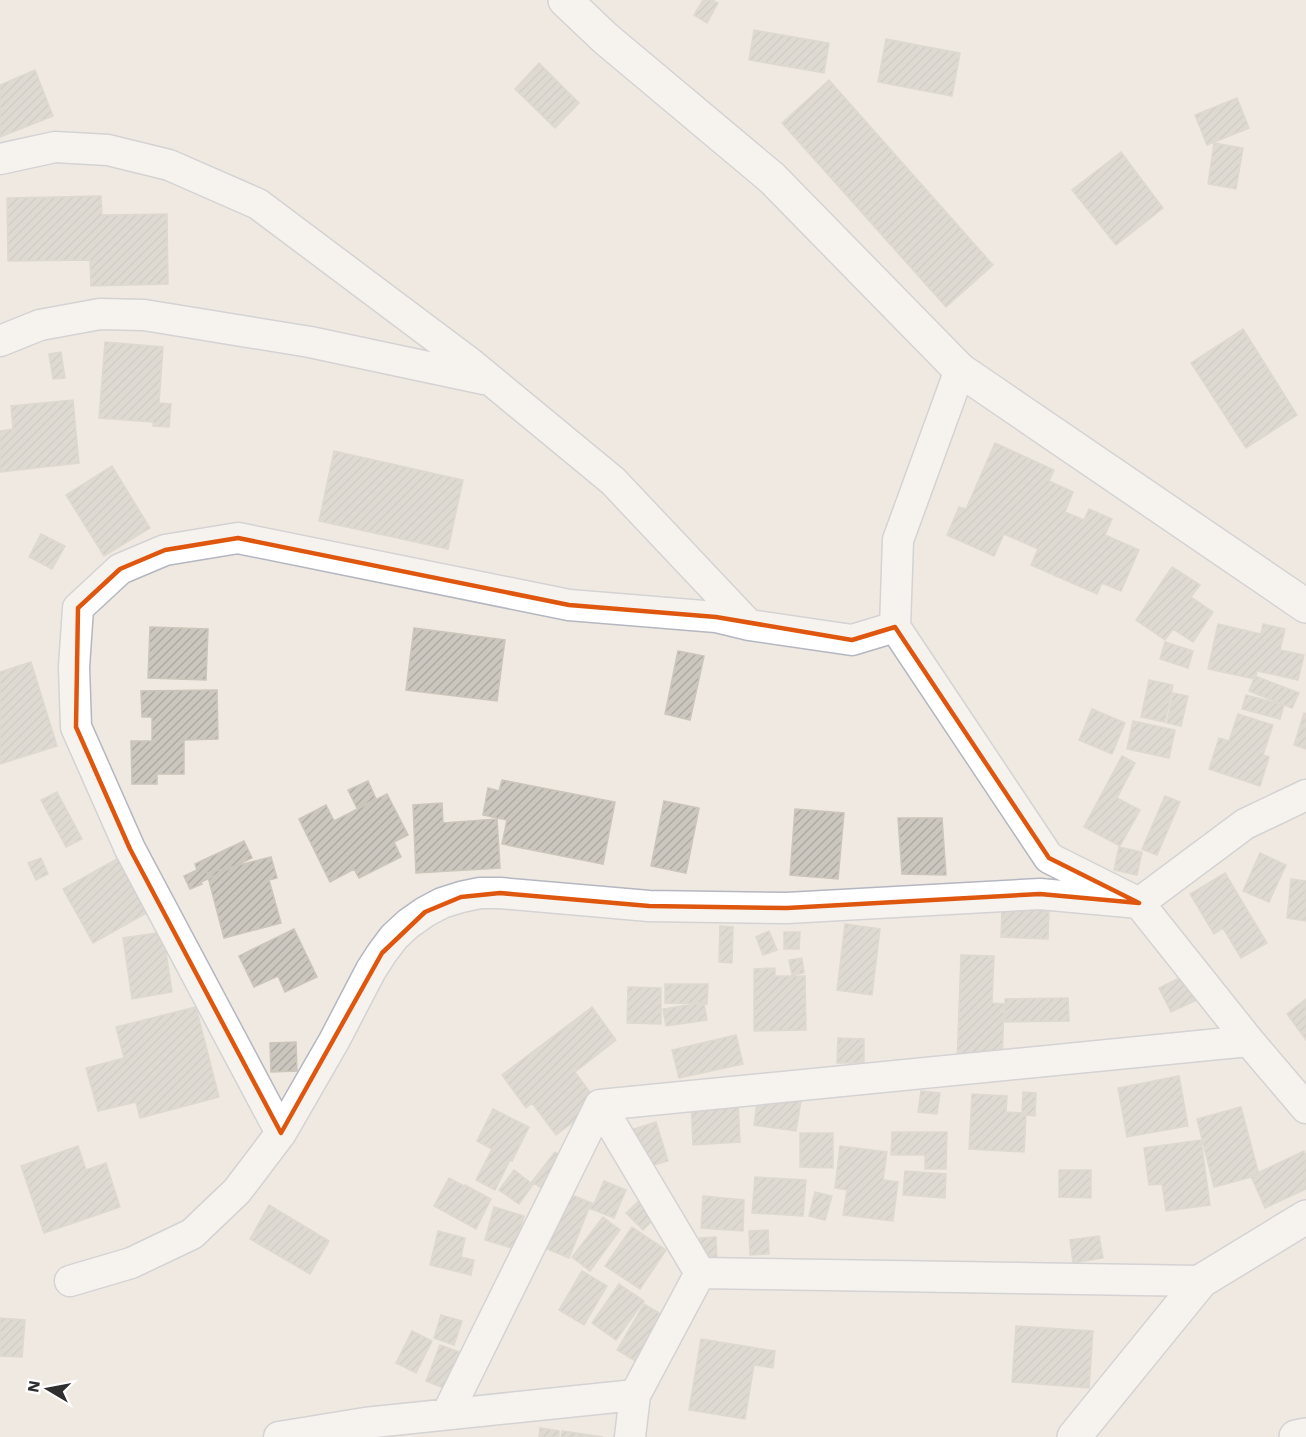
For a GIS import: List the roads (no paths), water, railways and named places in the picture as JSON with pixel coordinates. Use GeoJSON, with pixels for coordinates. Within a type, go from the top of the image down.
{"type":"FeatureCollection","features":[{"type":"Feature","properties":{"kind":"street"},"geometry":{"type":"LineString","coordinates":[[565,0],[604,38],[772,178],[960,370],[1306,606]]}},
{"type":"Feature","properties":{"kind":"street"},"geometry":{"type":"LineString","coordinates":[[0,159],[55,147],[108,150],[169,165],[258,204],[461,356],[613,481],[749,625]]}},
{"type":"Feature","properties":{"kind":"street"},"geometry":{"type":"LineString","coordinates":[[0,341],[40,324],[100,314],[144,315],[309,342],[490,380]]}},
{"type":"Feature","properties":{"kind":"street"},"geometry":{"type":"LineString","coordinates":[[960,370],[898,540],[895,627],[1049,858],[1139,903],[1249,1041],[1306,1108]]}},
{"type":"Feature","properties":{"kind":"street"},"geometry":{"type":"LineString","coordinates":[[280,1132],[130,849],[76,727],[74,667],[78,608],[120,568],[165,550],[238,538],[569,605],[716,617],[749,625],[852,640],[895,627]]}},
{"type":"Feature","properties":{"kind":"street"},"geometry":{"type":"LineString","coordinates":[[70,1281],[131,1263],[192,1234],[237,1191],[280,1132],[334,1041],[382,953],[408,924],[442,903],[480,893],[650,906],[787,908],[1040,894],[1139,903],[1245,824],[1306,795]]}},
{"type":"Feature","properties":{"kind":"street"},"geometry":{"type":"LineString","coordinates":[[600,1105],[1249,1041]]}},
{"type":"Feature","properties":{"kind":"street"},"geometry":{"type":"LineString","coordinates":[[600,1105],[700,1273]]}},
{"type":"Feature","properties":{"kind":"street"},"geometry":{"type":"LineString","coordinates":[[447,1414],[600,1105]]}},
{"type":"Feature","properties":{"kind":"street"},"geometry":{"type":"LineString","coordinates":[[1074,1437],[1202,1281],[1306,1217]]}},
{"type":"Feature","properties":{"kind":"street"},"geometry":{"type":"LineString","coordinates":[[700,1273],[1202,1281]]}},
{"type":"Feature","properties":{"kind":"street"},"geometry":{"type":"LineString","coordinates":[[630,1437],[635,1395],[700,1273]]}},
{"type":"Feature","properties":{"kind":"street"},"geometry":{"type":"LineString","coordinates":[[279,1437],[447,1414],[635,1395]]}},
{"type":"Feature","properties":{"kind":"street"},"geometry":{"type":"LineString","coordinates":[[1296,1437],[1306,1435]]}}]}
